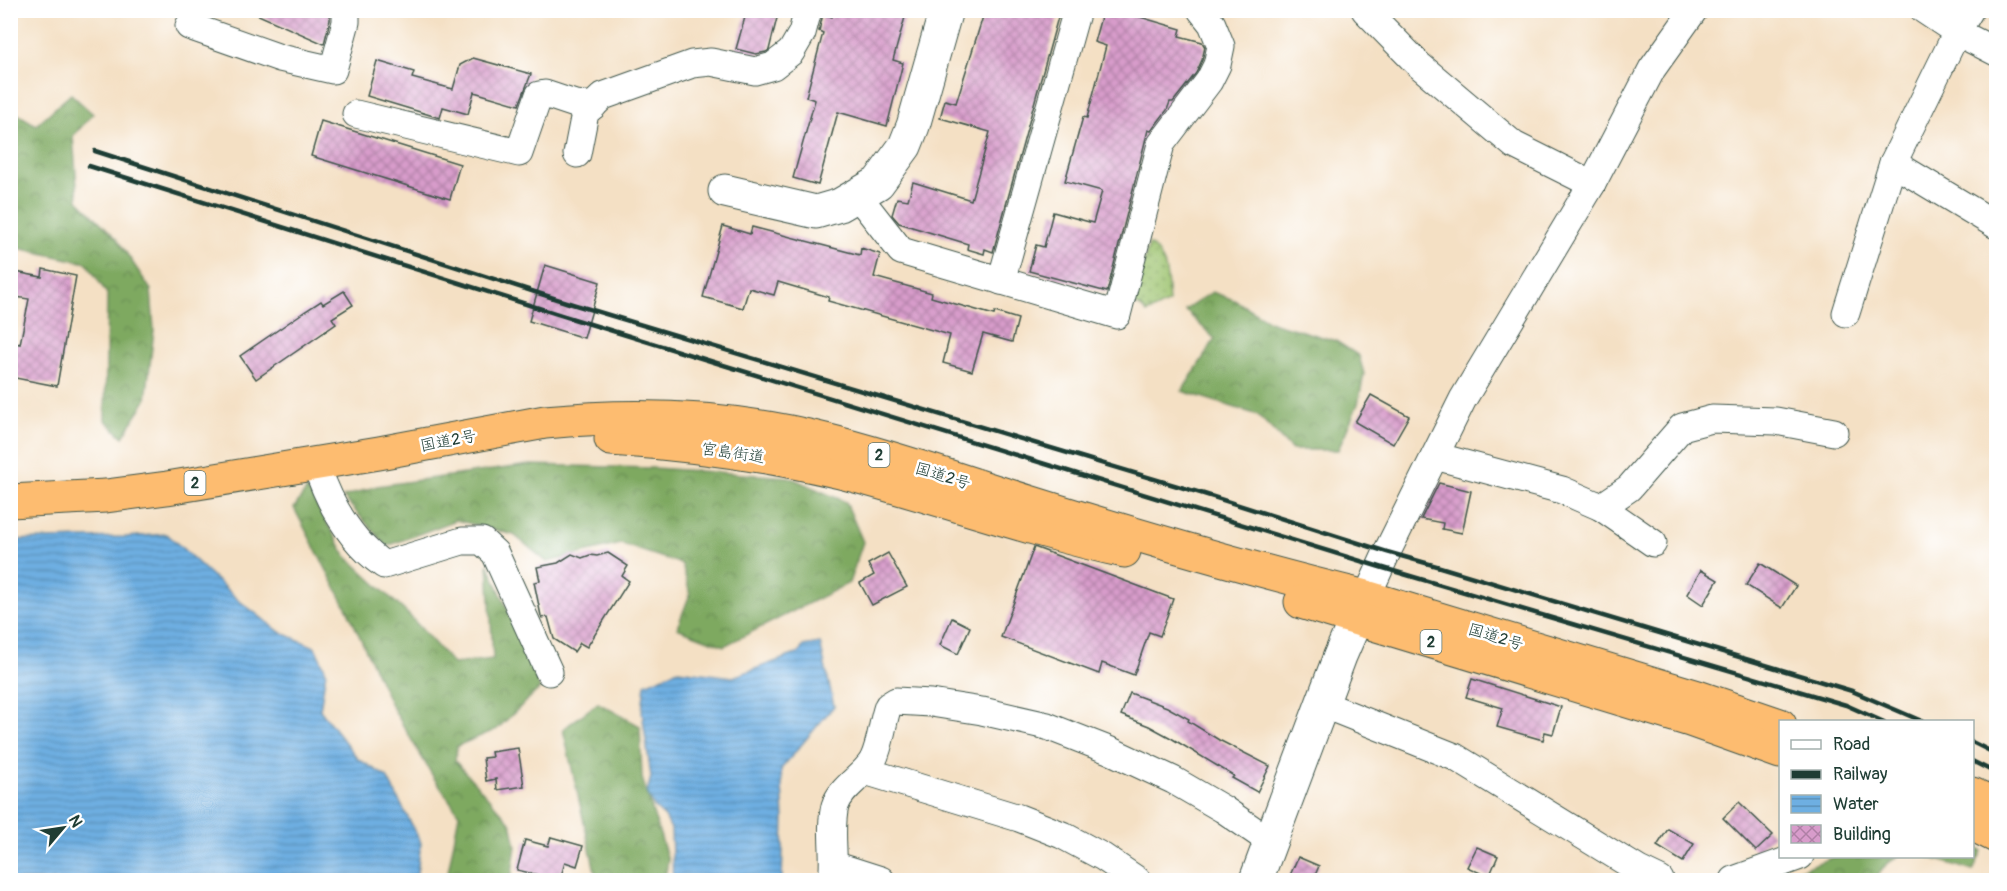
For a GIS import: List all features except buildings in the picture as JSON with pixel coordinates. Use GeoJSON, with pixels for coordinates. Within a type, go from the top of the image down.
{"type":"FeatureCollection","features":[{"type":"Feature","properties":{"kind":"highway","name":"国道2号"},"geometry":{"type":"LineString","coordinates":[[10,501],[106,496],[316,464],[522,426],[568,420],[689,420],[780,430],[868,451],[1125,531],[1313,584],[1361,608],[1779,752]]}},
{"type":"Feature","properties":{"kind":"highway","name":"宮島街道"},"geometry":{"type":"LineString","coordinates":[[379,453],[483,441],[552,438],[634,441],[726,450],[840,472],[1078,541]]}},
{"type":"Feature","properties":{"kind":"highway","name":"国道2号"},"geometry":{"type":"LineString","coordinates":[[1078,541],[1361,608],[1698,697],[1779,725]]}},
{"type":"Feature","properties":{"kind":"highway"},"geometry":{"type":"LineString","coordinates":[[1974,795],[1996,805]]}},
{"type":"Feature","properties":{"kind":"highway"},"geometry":{"type":"LineString","coordinates":[[1974,825],[1996,836]]}},
{"type":"Feature","properties":{"kind":"street"},"geometry":{"type":"LineString","coordinates":[[189,26],[280,58],[333,70],[346,22],[346,10]]}},
{"type":"Feature","properties":{"kind":"street"},"geometry":{"type":"LineString","coordinates":[[577,154],[585,113],[603,96],[692,64],[711,62],[755,71],[773,66],[790,52],[802,33],[808,10]]}},
{"type":"Feature","properties":{"kind":"street"},"geometry":{"type":"LineString","coordinates":[[725,190],[816,212],[840,205],[878,183],[905,146],[913,126],[946,10]]}},
{"type":"Feature","properties":{"kind":"street"},"geometry":{"type":"LineString","coordinates":[[1001,281],[1077,10]]}},
{"type":"Feature","properties":{"kind":"street"},"geometry":{"type":"LineString","coordinates":[[858,196],[901,251],[1117,315],[1161,144],[1209,81],[1217,65],[1221,46],[1212,24],[1201,10]]}},
{"type":"Feature","properties":{"kind":"street"},"geometry":{"type":"LineString","coordinates":[[1365,10],[1419,65],[1514,145],[1592,184]]}},
{"type":"Feature","properties":{"kind":"street"},"geometry":{"type":"LineString","coordinates":[[1256,880],[1340,656],[1463,399],[1592,184],[1652,69],[1694,10]]}},
{"type":"Feature","properties":{"kind":"street"},"geometry":{"type":"LineString","coordinates":[[1924,10],[1964,21],[1996,52]]}},
{"type":"Feature","properties":{"kind":"street"},"geometry":{"type":"LineString","coordinates":[[1846,313],[1893,164],[1964,21]]}},
{"type":"Feature","properties":{"kind":"street"},"geometry":{"type":"LineString","coordinates":[[356,114],[519,153],[539,95],[545,94],[575,104],[593,105]]}},
{"type":"Feature","properties":{"kind":"street"},"geometry":{"type":"LineString","coordinates":[[1893,164],[1996,225]]}},
{"type":"Feature","properties":{"kind":"street"},"geometry":{"type":"LineString","coordinates":[[1601,507],[1629,488],[1682,428],[1712,419],[1776,421],[1834,432]]}},
{"type":"Feature","properties":{"kind":"street"},"geometry":{"type":"LineString","coordinates":[[1435,456],[1562,490],[1601,507],[1653,543]]}},
{"type":"Feature","properties":{"kind":"street"},"geometry":{"type":"LineString","coordinates":[[316,464],[325,491],[348,529],[368,554],[384,565],[462,541],[482,541],[495,554],[549,672]]}},
{"type":"Feature","properties":{"kind":"street"},"geometry":{"type":"LineString","coordinates":[[881,880],[833,873],[833,827],[836,805],[850,784],[865,771],[874,758],[888,706],[896,701],[932,703],[982,711],[1047,726],[1111,751],[1173,780],[1223,809],[1271,842]]}},
{"type":"Feature","properties":{"kind":"street"},"geometry":{"type":"LineString","coordinates":[[1322,704],[1461,759],[1639,870],[1660,880]]}},
{"type":"Feature","properties":{"kind":"street"},"geometry":{"type":"LineString","coordinates":[[865,771],[1019,818],[1062,835],[1103,856],[1137,880]]}},
{"type":"Feature","properties":{"kind":"street"},"geometry":{"type":"LineString","coordinates":[[1734,880],[1794,858]]}},
{"type":"Feature","properties":{"kind":"green space"},"geometry":{"type":"Polygon","coordinates":[[[71,94],[93,114],[73,136],[78,200],[117,239],[151,290],[154,330],[146,400],[123,437],[105,420],[107,294],[87,263],[18,248],[11,232],[11,110],[36,125],[71,94]]]}},
{"type":"Feature","properties":{"kind":"green space"},"geometry":{"type":"Polygon","coordinates":[[[1149,244],[1164,263],[1169,302],[1147,313],[1141,307],[1133,304],[1149,244]]]}},
{"type":"Feature","properties":{"kind":"green space"},"geometry":{"type":"Polygon","coordinates":[[[1212,292],[1234,300],[1271,322],[1336,341],[1359,356],[1364,374],[1358,404],[1338,450],[1292,450],[1258,415],[1182,391],[1215,339],[1185,310],[1212,292]]]}},
{"type":"Feature","properties":{"kind":"green space"},"geometry":{"type":"Polygon","coordinates":[[[529,465],[654,468],[789,477],[846,502],[863,542],[849,583],[724,646],[677,628],[690,594],[682,564],[621,544],[547,562],[514,535],[456,520],[387,546],[343,497],[377,486],[529,465]]]}},
{"type":"Feature","properties":{"kind":"green space"},"geometry":{"type":"Polygon","coordinates":[[[307,489],[346,556],[409,615],[453,664],[493,659],[488,563],[540,688],[497,729],[457,746],[455,761],[511,823],[516,846],[511,880],[456,880],[448,872],[459,814],[434,778],[391,705],[347,609],[294,508],[307,489]]]}},
{"type":"Feature","properties":{"kind":"green space"},"geometry":{"type":"Polygon","coordinates":[[[598,703],[640,726],[642,778],[668,860],[665,880],[597,880],[563,729],[598,703]]]}},
{"type":"Feature","properties":{"kind":"green space"},"geometry":{"type":"Polygon","coordinates":[[[1974,847],[1982,851],[1973,871],[1932,858],[1974,858],[1974,847]]]}},
{"type":"Feature","properties":{"kind":"green space"},"geometry":{"type":"Polygon","coordinates":[[[1831,858],[1896,858],[1887,863],[1875,880],[1779,880],[1779,877],[1831,858]]]}},
{"type":"Feature","properties":{"kind":"water"},"geometry":{"type":"Polygon","coordinates":[[[167,534],[237,599],[280,632],[315,647],[326,671],[320,710],[358,759],[387,777],[421,843],[416,880],[11,880],[11,540],[167,534]]]}},
{"type":"Feature","properties":{"kind":"water"},"geometry":{"type":"Polygon","coordinates":[[[820,643],[834,706],[781,769],[784,819],[782,880],[673,880],[671,829],[665,817],[654,807],[647,792],[651,777],[642,711],[645,684],[678,670],[733,677],[799,653],[803,646],[820,643]]]}},
{"type":"Feature","properties":{"kind":"railway"},"geometry":{"type":"LineString","coordinates":[[95,151],[569,303],[1852,691],[1919,720]]}},
{"type":"Feature","properties":{"kind":"railway"},"geometry":{"type":"LineString","coordinates":[[89,166],[564,316],[1380,567],[1846,705],[1880,720]]}},
{"type":"Feature","properties":{"kind":"railway"},"geometry":{"type":"LineString","coordinates":[[1974,743],[1996,754]]}},
{"type":"Feature","properties":{"kind":"railway"},"geometry":{"type":"LineString","coordinates":[[1974,762],[1996,773]]}}]}
